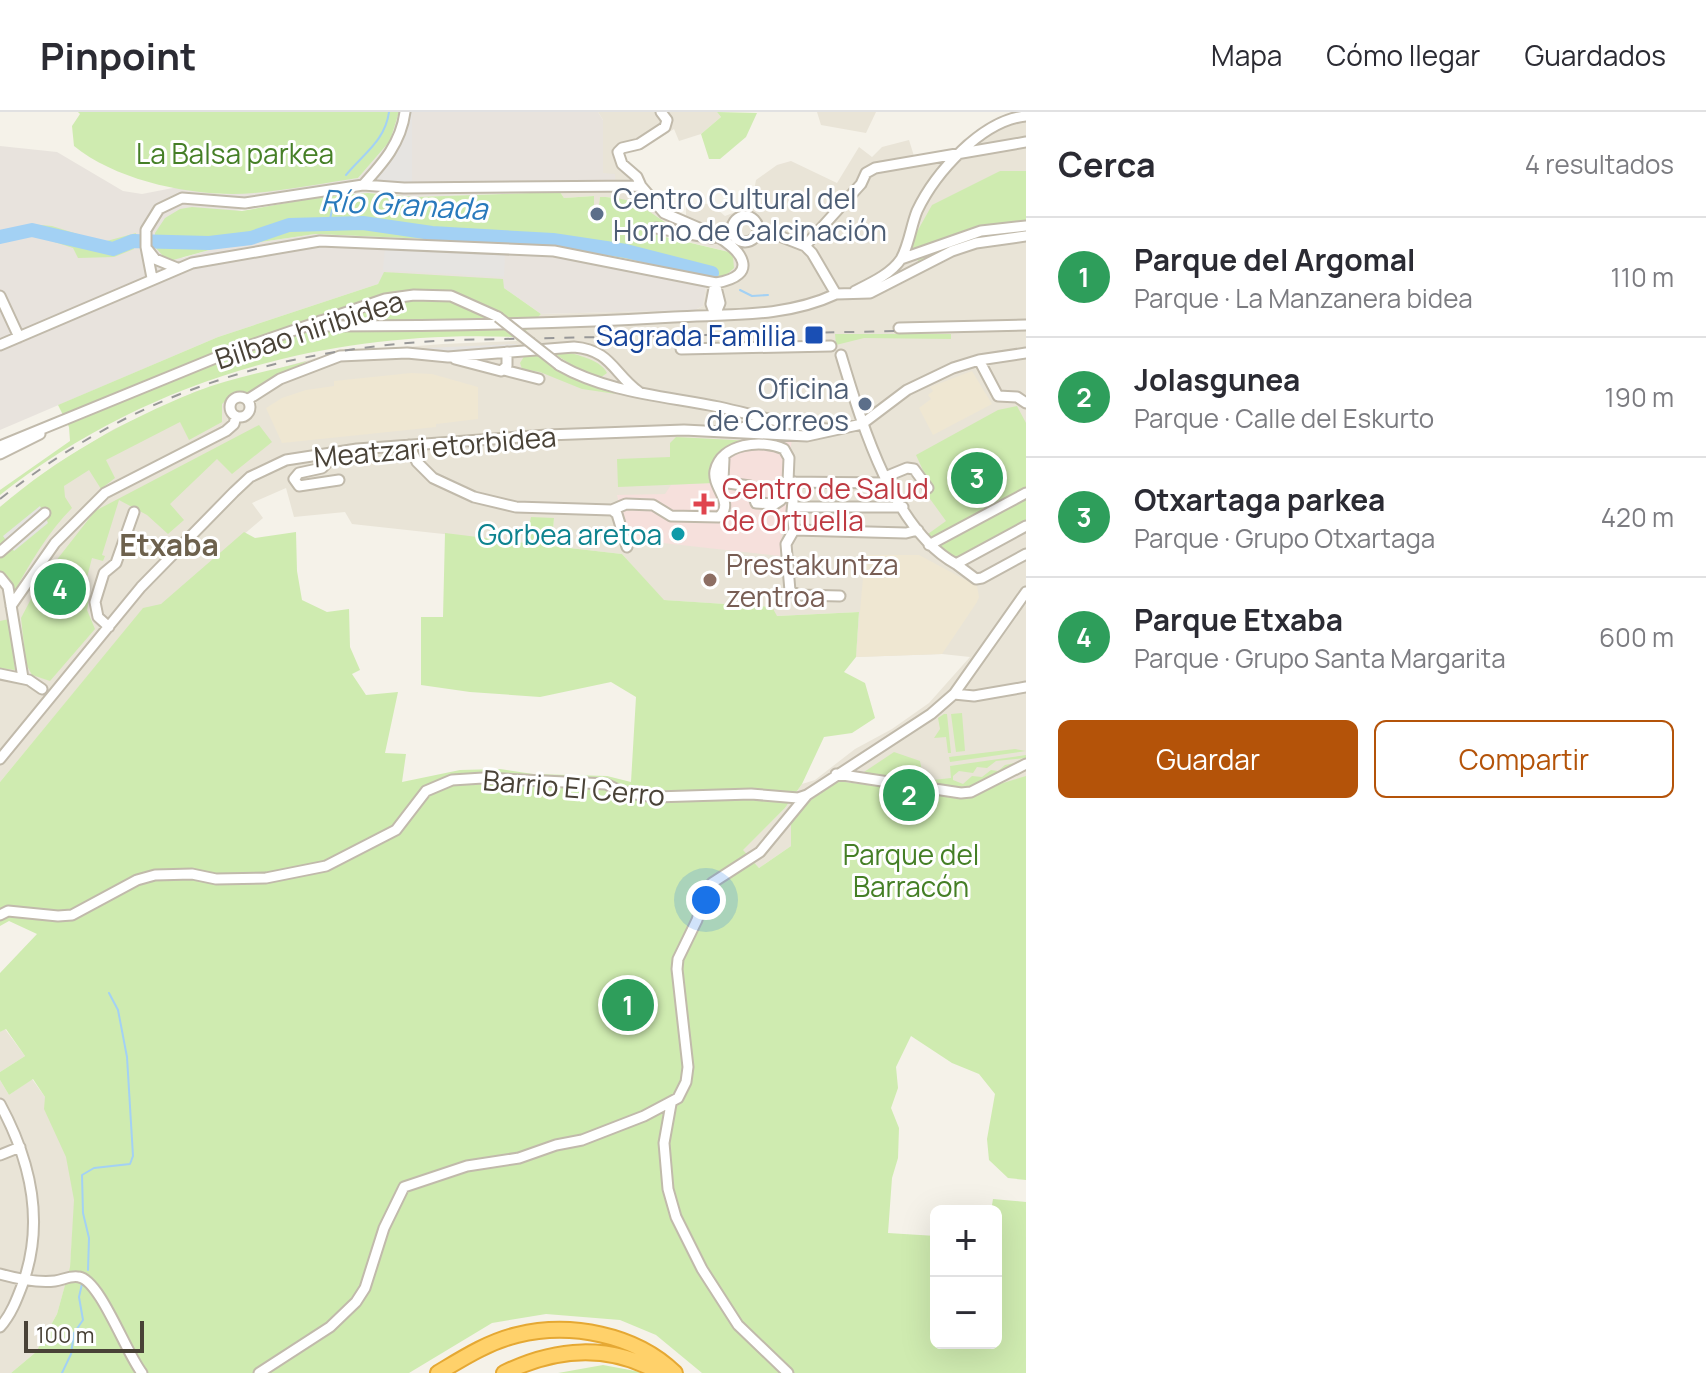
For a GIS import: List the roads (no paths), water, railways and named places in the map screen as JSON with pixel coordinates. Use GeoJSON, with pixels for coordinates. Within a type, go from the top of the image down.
{"type":"FeatureCollection","features":[{"type":"Feature","properties":{"kind":"highway"},"geometry":{"type":"LineString","coordinates":[[438,1373],[493,1342],[516,1335],[567,1330],[607,1336],[633,1346],[655,1357],[675,1373]]}},
{"type":"Feature","properties":{"kind":"highway"},"geometry":{"type":"LineString","coordinates":[[504,1373],[543,1356],[582,1352],[621,1357],[660,1373]]}},
{"type":"Feature","properties":{"kind":"street"},"geometry":{"type":"LineString","coordinates":[[363,185],[391,153],[403,126],[405,112]]}},
{"type":"Feature","properties":{"kind":"street"},"geometry":{"type":"LineString","coordinates":[[661,112],[667,120],[665,127],[639,144],[622,148],[618,152],[619,159],[664,213],[715,235],[739,251],[743,260],[738,275],[704,312],[689,317]]}},
{"type":"Feature","properties":{"kind":"street"},"geometry":{"type":"LineString","coordinates":[[901,259],[918,210],[969,141],[999,124],[1026,116]]}},
{"type":"Feature","properties":{"kind":"street"},"geometry":{"type":"LineString","coordinates":[[805,246],[861,184],[866,173],[875,168],[1026,142]]}},
{"type":"Feature","properties":{"kind":"street"},"geometry":{"type":"LineString","coordinates":[[152,278],[146,230],[159,209],[182,198],[245,203],[363,185],[404,188],[641,186]]}},
{"type":"Feature","properties":{"kind":"street"},"geometry":{"type":"LineString","coordinates":[[747,216],[754,219],[758,231],[755,238],[745,242],[737,239],[732,230],[737,219],[747,216]]}},
{"type":"Feature","properties":{"kind":"street"},"geometry":{"type":"LineString","coordinates":[[852,292],[881,278],[901,259],[981,231],[1026,226]]}},
{"type":"Feature","properties":{"kind":"street"},"geometry":{"type":"LineString","coordinates":[[656,228],[712,238],[723,230],[732,230]]}},
{"type":"Feature","properties":{"kind":"street"},"geometry":{"type":"LineString","coordinates":[[758,231],[805,246],[836,294]]}},
{"type":"Feature","properties":{"kind":"street"},"geometry":{"type":"LineString","coordinates":[[320,321],[326,326],[385,326],[761,314],[836,294],[870,293],[929,261],[964,247],[1026,236]]}},
{"type":"Feature","properties":{"kind":"street"},"geometry":{"type":"LineString","coordinates":[[0,345],[177,268],[291,244],[352,241],[554,251],[709,282],[732,279]]}},
{"type":"Feature","properties":{"kind":"street"},"geometry":{"type":"LineString","coordinates":[[146,247],[155,259],[177,268]]}},
{"type":"Feature","properties":{"kind":"street"},"geometry":{"type":"LineString","coordinates":[[709,282],[716,299],[728,313]]}},
{"type":"Feature","properties":{"kind":"street","name":"Bilbao hiribidea"},"geometry":{"type":"LineString","coordinates":[[0,444],[19,432],[34,430],[225,354],[385,299],[414,295],[451,296],[498,317],[559,365],[599,384],[742,413],[793,428],[836,430]]}},
{"type":"Feature","properties":{"kind":"street"},"geometry":{"type":"LineString","coordinates":[[0,296],[19,337]]}},
{"type":"Feature","properties":{"kind":"street"},"geometry":{"type":"LineString","coordinates":[[715,315],[716,299]]}},
{"type":"Feature","properties":{"kind":"street"},"geometry":{"type":"LineString","coordinates":[[899,328],[1026,325]]}},
{"type":"Feature","properties":{"kind":"street"},"geometry":{"type":"LineString","coordinates":[[681,349],[831,346]]}},
{"type":"Feature","properties":{"kind":"street"},"geometry":{"type":"LineString","coordinates":[[448,357],[574,347],[591,349],[604,355],[639,392]]}},
{"type":"Feature","properties":{"kind":"street"},"geometry":{"type":"LineString","coordinates":[[504,370],[507,352]]}},
{"type":"Feature","properties":{"kind":"street"},"geometry":{"type":"LineString","coordinates":[[11,606],[55,543],[105,493],[226,431],[234,424],[236,416],[242,417],[249,411],[247,400],[280,379],[340,356],[407,353],[448,357],[539,379]]}},
{"type":"Feature","properties":{"kind":"street"},"geometry":{"type":"LineString","coordinates":[[836,430],[862,424],[907,390],[929,378],[979,360],[1026,353]]}},
{"type":"Feature","properties":{"kind":"street"},"geometry":{"type":"LineString","coordinates":[[841,355],[862,424],[886,480],[929,545],[976,579],[1026,554]]}},
{"type":"Feature","properties":{"kind":"street"},"geometry":{"type":"LineString","coordinates":[[979,360],[998,396],[1017,397],[1026,403]]}},
{"type":"Feature","properties":{"kind":"street"},"geometry":{"type":"LineString","coordinates":[[599,384],[619,371]]}},
{"type":"Feature","properties":{"kind":"street","name":"Bilbao hiribidea"},"geometry":{"type":"LineString","coordinates":[[0,454],[140,388]]}},
{"type":"Feature","properties":{"kind":"street"},"geometry":{"type":"LineString","coordinates":[[742,413],[742,428]]}},
{"type":"Feature","properties":{"kind":"street"},"geometry":{"type":"LineString","coordinates":[[729,434],[758,418]]}},
{"type":"Feature","properties":{"kind":"street"},"geometry":{"type":"LineString","coordinates":[[758,418],[756,431],[759,440]]}},
{"type":"Feature","properties":{"kind":"street","name":"Meatzari etorbidea"},"geometry":{"type":"LineString","coordinates":[[46,694],[60,688],[141,587],[250,477],[286,460],[427,443],[547,435],[684,430],[759,440],[836,430]]}},
{"type":"Feature","properties":{"kind":"street"},"geometry":{"type":"LineString","coordinates":[[409,445],[417,462],[433,478],[454,490],[516,507],[612,510],[626,504],[653,505],[671,516],[719,517],[725,511],[725,503],[714,475],[716,467],[739,446],[759,440],[779,446],[789,458],[795,507],[792,511],[794,530],[786,539],[790,591],[799,595],[840,596]]}},
{"type":"Feature","properties":{"kind":"street"},"geometry":{"type":"LineString","coordinates":[[425,469],[427,443]]}},
{"type":"Feature","properties":{"kind":"street"},"geometry":{"type":"LineString","coordinates":[[337,453],[326,466],[299,473],[294,479],[299,486],[339,480]]}},
{"type":"Feature","properties":{"kind":"street"},"geometry":{"type":"LineString","coordinates":[[724,459],[723,480],[750,486],[756,503],[775,504],[781,500],[781,484],[886,480],[907,468],[914,469],[928,488]]}},
{"type":"Feature","properties":{"kind":"street"},"geometry":{"type":"LineString","coordinates":[[929,545],[1026,493]]}},
{"type":"Feature","properties":{"kind":"street"},"geometry":{"type":"LineString","coordinates":[[795,507],[903,507]]}},
{"type":"Feature","properties":{"kind":"street"},"geometry":{"type":"LineString","coordinates":[[612,510],[617,514],[627,547]]}},
{"type":"Feature","properties":{"kind":"street"},"geometry":{"type":"LineString","coordinates":[[109,627],[98,617],[95,602],[104,573],[116,563],[134,512]]}},
{"type":"Feature","properties":{"kind":"street"},"geometry":{"type":"LineString","coordinates":[[0,552],[45,513]]}},
{"type":"Feature","properties":{"kind":"street"},"geometry":{"type":"LineString","coordinates":[[956,564],[1026,526]]}},
{"type":"Feature","properties":{"kind":"street"},"geometry":{"type":"LineString","coordinates":[[794,530],[906,533],[918,530]]}},
{"type":"Feature","properties":{"kind":"street"},"geometry":{"type":"LineString","coordinates":[[0,577],[8,587],[23,678]]}},
{"type":"Feature","properties":{"kind":"street"},"geometry":{"type":"LineString","coordinates":[[259,1373],[330,1327],[356,1302],[365,1288],[384,1228],[404,1187],[467,1166],[519,1158],[582,1140],[671,1104],[678,1098],[688,1067],[678,959],[697,920],[705,892],[712,883],[760,852],[807,795],[931,714],[954,694],[1026,592]]}},
{"type":"Feature","properties":{"kind":"street"},"geometry":{"type":"LineString","coordinates":[[0,674],[23,678],[46,694],[40,711],[0,759]]}},
{"type":"Feature","properties":{"kind":"street"},"geometry":{"type":"LineString","coordinates":[[954,694],[974,696],[1026,687]]}},
{"type":"Feature","properties":{"kind":"street"},"geometry":{"type":"LineString","coordinates":[[836,774],[961,793],[971,792],[1026,764]]}},
{"type":"Feature","properties":{"kind":"street","name":"Barrio El Cerro"},"geometry":{"type":"LineString","coordinates":[[0,915],[8,911],[47,916],[72,915],[137,880],[155,875],[266,878],[326,866],[396,830],[426,791],[452,780],[483,778],[606,784],[622,792],[655,797],[751,794],[798,798],[807,795]]}},
{"type":"Feature","properties":{"kind":"street"},"geometry":{"type":"LineString","coordinates":[[0,1104],[20,1147],[30,1179],[34,1215],[33,1240],[24,1280],[13,1308],[0,1327]]}},
{"type":"Feature","properties":{"kind":"street"},"geometry":{"type":"LineString","coordinates":[[671,1104],[664,1143],[668,1189],[676,1217],[702,1269],[738,1325],[788,1373]]}},
{"type":"Feature","properties":{"kind":"street"},"geometry":{"type":"LineString","coordinates":[[0,1155],[20,1147]]}},
{"type":"Feature","properties":{"kind":"street"},"geometry":{"type":"LineString","coordinates":[[0,1274],[24,1280],[59,1281],[81,1277],[91,1281],[142,1373]]}},
{"type":"Feature","properties":{"kind":"waterway"},"geometry":{"type":"LineString","coordinates":[[346,175],[378,139],[389,112]]}},
{"type":"Feature","properties":{"kind":"waterway"},"geometry":{"type":"LineString","coordinates":[[329,224],[332,210]]}},
{"type":"Feature","properties":{"kind":"waterway","name":"Río Granada"},"geometry":{"type":"LineString","coordinates":[[0,237],[32,230],[113,249],[133,241],[209,243],[251,238],[289,225],[363,223],[432,233],[553,240],[626,251],[712,273]]}},
{"type":"Feature","properties":{"kind":"waterway"},"geometry":{"type":"LineString","coordinates":[[740,290],[752,296],[768,295]]}},
{"type":"Feature","properties":{"kind":"waterway"},"geometry":{"type":"LineString","coordinates":[[88,1270],[89,1238],[83,1213],[82,1175],[94,1168],[130,1164],[133,1156],[127,1057],[118,1010],[109,993]]}},
{"type":"Feature","properties":{"kind":"waterway"},"geometry":{"type":"LineString","coordinates":[[62,1373],[71,1354],[74,1333],[83,1320],[79,1297],[82,1284]]}},
{"type":"Feature","properties":{"kind":"railway"},"geometry":{"type":"LineString","coordinates":[[0,499],[52,461],[158,403],[270,365],[329,353],[454,340],[898,331]]}},
{"type":"Feature","properties":{"kind":"place","name":"Centro Cultural del Horno de Calcinación"},"geometry":{"type":"Point","coordinates":[597,214]}},
{"type":"Feature","properties":{"kind":"place","name":"Sagrada Familia"},"geometry":{"type":"Point","coordinates":[814,335]}},
{"type":"Feature","properties":{"kind":"place","name":"Oficina de Correos"},"geometry":{"type":"Point","coordinates":[865,404]}},
{"type":"Feature","properties":{"kind":"place","name":"Otxartaga parkea"},"geometry":{"type":"Point","coordinates":[977,478]}},
{"type":"Feature","properties":{"kind":"place","name":"Centro de Salud de Ortuella"},"geometry":{"type":"Point","coordinates":[704,504]}},
{"type":"Feature","properties":{"kind":"place","name":"Gorbea aretoa"},"geometry":{"type":"Point","coordinates":[678,534]}},
{"type":"Feature","properties":{"kind":"place","name":"Prestakuntza zentroa"},"geometry":{"type":"Point","coordinates":[710,580]}},
{"type":"Feature","properties":{"kind":"place","name":"Parque Etxaba"},"geometry":{"type":"Point","coordinates":[60,589]}},
{"type":"Feature","properties":{"kind":"place","name":"Jolasgunea"},"geometry":{"type":"Point","coordinates":[909,795]}},
{"type":"Feature","properties":{"kind":"place","name":"Parque del Argomal"},"geometry":{"type":"Point","coordinates":[628,1005]}},
{"type":"Feature","properties":{"kind":"district","name":"Etxaba"},"geometry":{"type":"Point","coordinates":[169,544]}},
{"type":"Feature","properties":{"kind":"park label","name":"La Balsa parkea"},"geometry":{"type":"Point","coordinates":[235,153]}},
{"type":"Feature","properties":{"kind":"park label","name":"Parque del Barracón"},"geometry":{"type":"Point","coordinates":[911,870]}}]}
